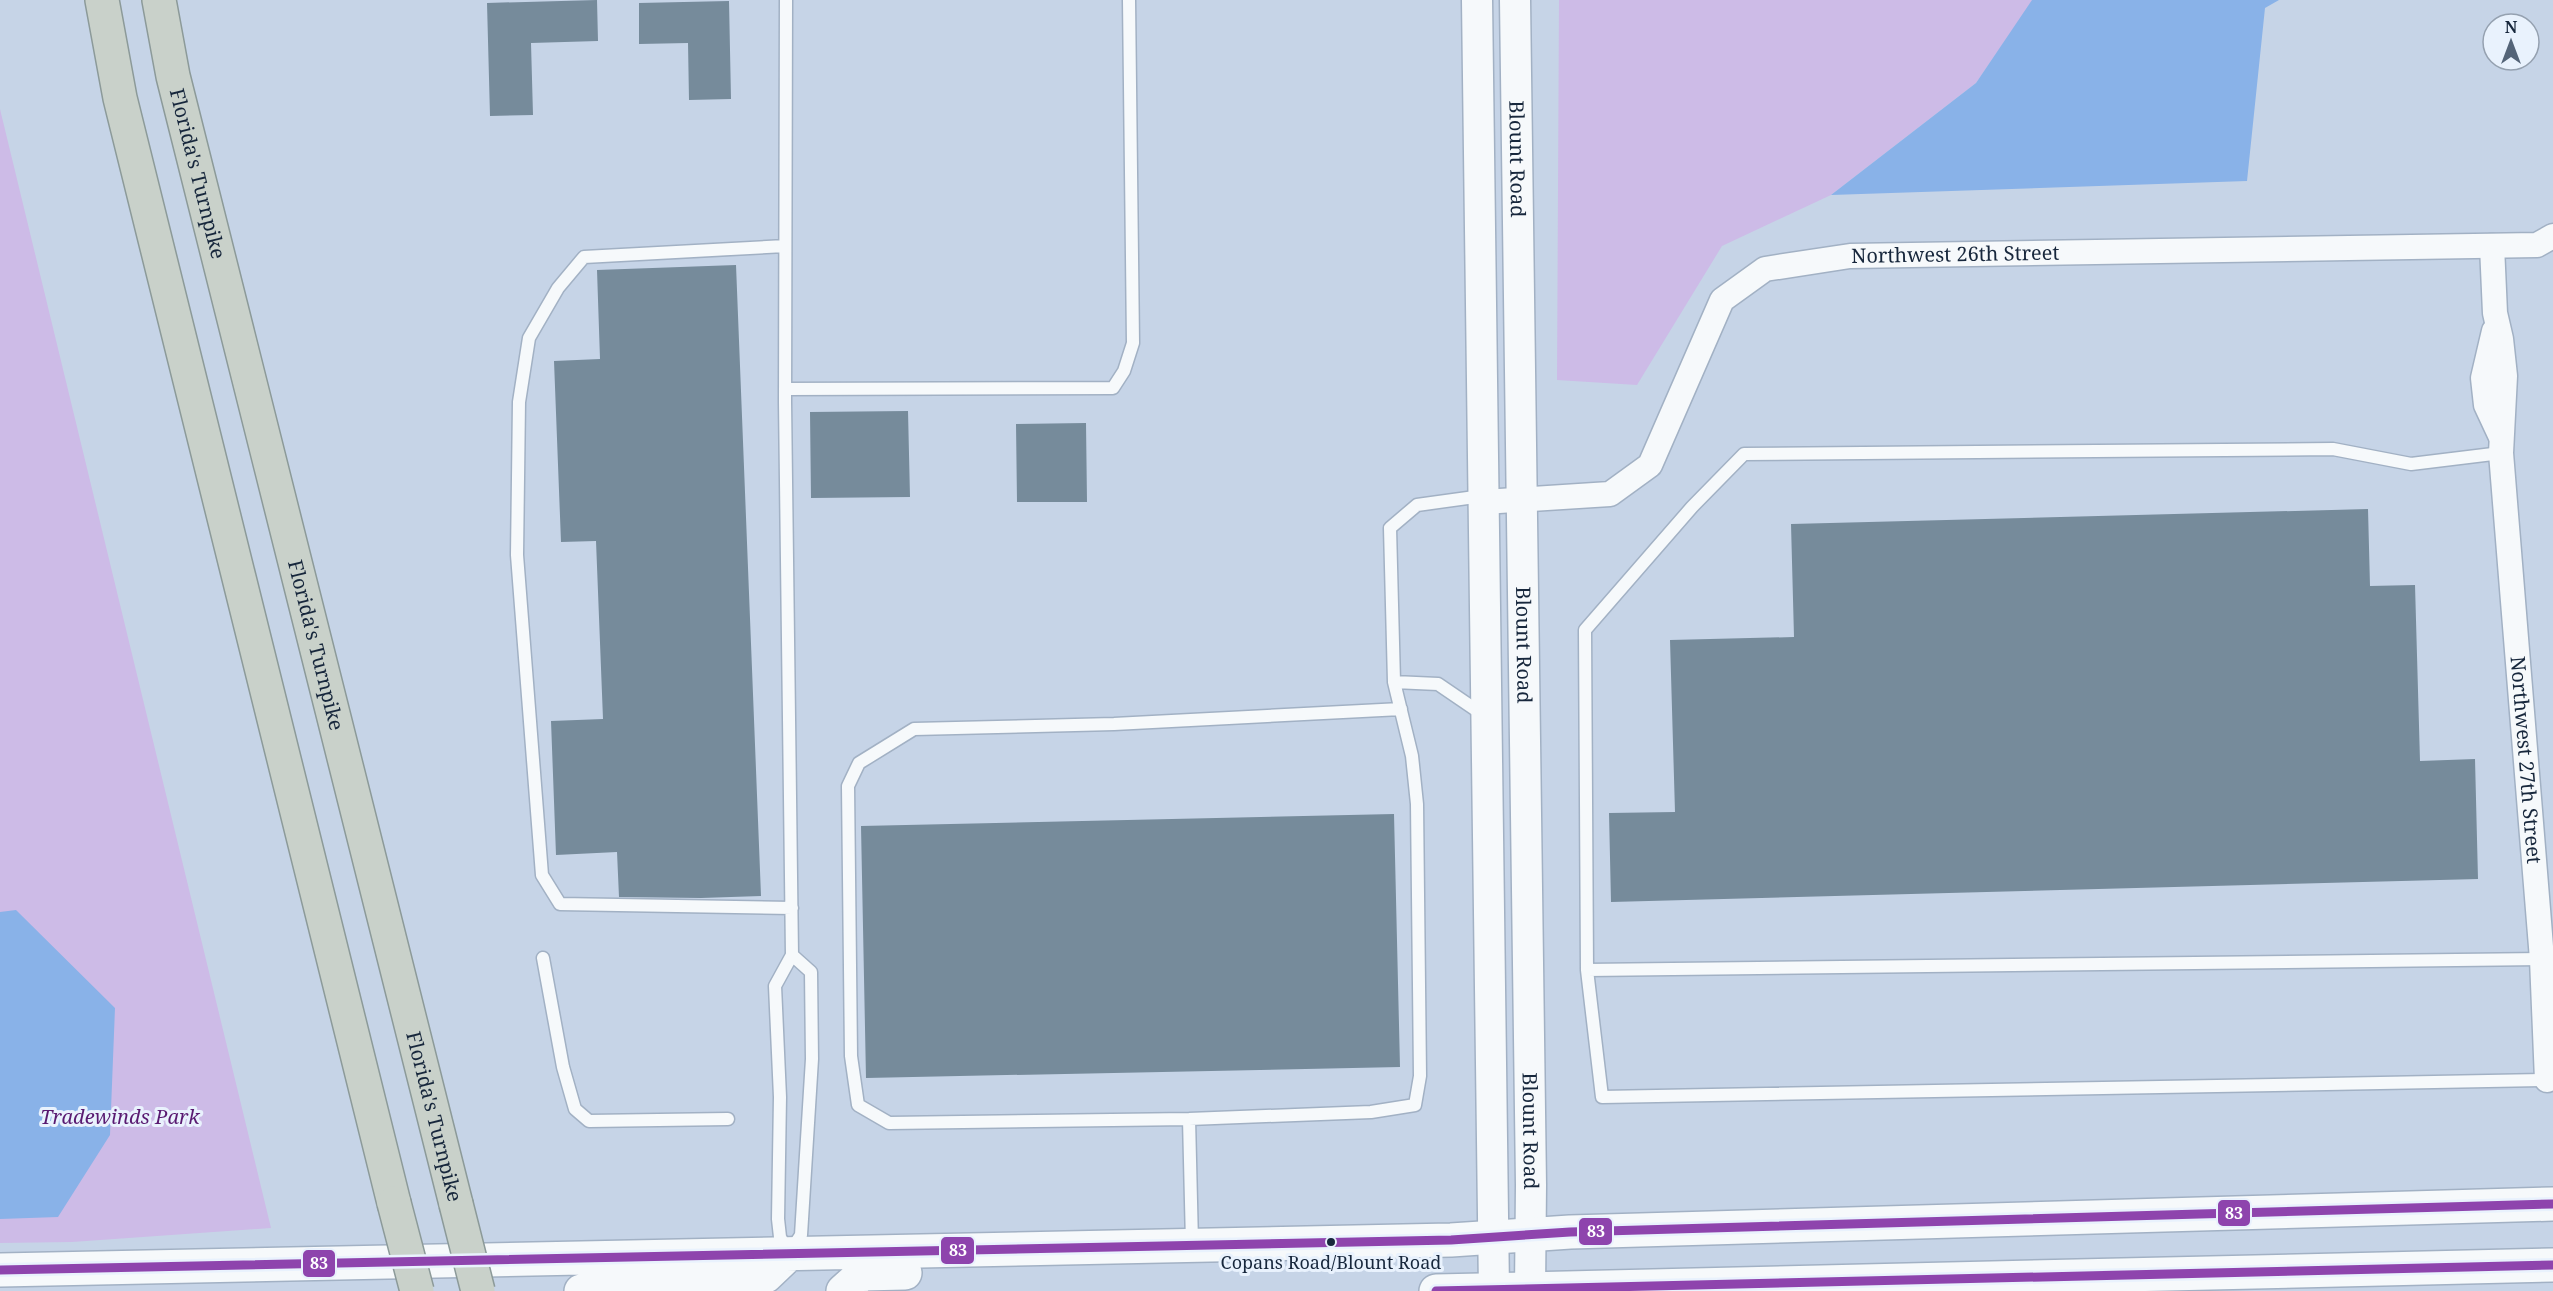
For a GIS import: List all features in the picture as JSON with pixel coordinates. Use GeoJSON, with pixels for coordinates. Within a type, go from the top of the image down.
{"type":"FeatureCollection","features":[{"type":"Feature","properties":{"kind":"highway"},"geometry":{"type":"LineString","coordinates":[[102,0],[120,98],[417,1291]]}},
{"type":"Feature","properties":{"kind":"highway","name":"Florida's Turnpike"},"geometry":{"type":"LineString","coordinates":[[159,0],[173,76],[478,1291]]}},
{"type":"Feature","properties":{"kind":"main road"},"geometry":{"type":"LineString","coordinates":[[0,1270],[1041,1247],[1193,1246],[2553,1204]]}},
{"type":"Feature","properties":{"kind":"main road"},"geometry":{"type":"LineString","coordinates":[[843,1291],[862,1274],[982,1270],[1041,1247]]}},
{"type":"Feature","properties":{"kind":"main road"},"geometry":{"type":"LineString","coordinates":[[581,1291],[675,1288],[766,1276],[789,1254]]}},
{"type":"Feature","properties":{"kind":"main road"},"geometry":{"type":"LineString","coordinates":[[1436,1291],[2186,1278],[2553,1265]]}},
{"type":"Feature","properties":{"kind":"street","name":"Blount Road"},"geometry":{"type":"LineString","coordinates":[[1477,0],[1494,1290]]}},
{"type":"Feature","properties":{"kind":"street","name":"Blount Road"},"geometry":{"type":"LineString","coordinates":[[1515,0],[1530,1290]]}},
{"type":"Feature","properties":{"kind":"street","name":"Northwest 26th Street"},"geometry":{"type":"LineString","coordinates":[[1484,499],[1610,494],[1650,465],[1722,300],[1765,269],[1850,256],[2537,245],[2553,236]]}},
{"type":"Feature","properties":{"kind":"street","name":"Northwest 27th Street"},"geometry":{"type":"LineString","coordinates":[[2492,246],[2497,322],[2483,378],[2486,405],[2502,446],[2542,959],[2547,1080]]}},
{"type":"Feature","properties":{"kind":"lane"},"geometry":{"type":"LineString","coordinates":[[786,0],[785,389],[792,955],[775,986],[780,1096],[778,1219],[780,1237],[789,1254],[801,1235],[812,1059],[811,972],[792,955]]}},
{"type":"Feature","properties":{"kind":"lane"},"geometry":{"type":"LineString","coordinates":[[785,389],[1113,388],[1124,371],[1133,343],[1129,0]]}},
{"type":"Feature","properties":{"kind":"lane"},"geometry":{"type":"LineString","coordinates":[[785,246],[584,257],[558,288],[529,338],[519,402],[517,555],[542,874],[560,904],[792,908]]}},
{"type":"Feature","properties":{"kind":"lane"},"geometry":{"type":"LineString","coordinates":[[2502,446],[2411,464],[2333,449],[1744,454],[1692,507],[1585,630],[1587,970],[1602,1097],[2547,1080]]}},
{"type":"Feature","properties":{"kind":"lane"},"geometry":{"type":"LineString","coordinates":[[1401,709],[1114,724],[914,729],[859,763],[848,786],[851,1056],[858,1105],[889,1123],[1189,1119],[1371,1112],[1415,1105],[1420,1076],[1417,804],[1412,756],[1401,709],[1394,682],[1390,528],[1417,505],[1484,499]]}},
{"type":"Feature","properties":{"kind":"lane"},"geometry":{"type":"LineString","coordinates":[[1394,682],[1438,684],[1487,717]]}},
{"type":"Feature","properties":{"kind":"lane"},"geometry":{"type":"LineString","coordinates":[[543,958],[563,1067],[575,1109],[588,1121],[729,1119]]}},
{"type":"Feature","properties":{"kind":"lane"},"geometry":{"type":"LineString","coordinates":[[1587,970],[2542,959]]}},
{"type":"Feature","properties":{"kind":"lane"},"geometry":{"type":"LineString","coordinates":[[1189,1119],[1193,1246]]}},
{"type":"Feature","properties":{"kind":"green space"},"geometry":{"type":"Polygon","coordinates":[[[1559,0],[2033,0],[1976,83],[1831,195],[1722,246],[1637,385],[1557,380],[1559,0]]]}},
{"type":"Feature","properties":{"kind":"green space","name":"Tradewinds Park"},"geometry":{"type":"Polygon","coordinates":[[[0,109],[271,1228],[72,1242],[0,1243],[0,109]]]}},
{"type":"Feature","properties":{"kind":"water"},"geometry":{"type":"Polygon","coordinates":[[[2032,0],[2279,0],[2265,8],[2247,181],[1831,195],[1976,83],[2032,0]]]}},
{"type":"Feature","properties":{"kind":"water"},"geometry":{"type":"Polygon","coordinates":[[[16,910],[115,1008],[110,1135],[58,1217],[0,1219],[0,912],[16,910]]]}},
{"type":"Feature","properties":{"kind":"building"},"geometry":{"type":"Polygon","coordinates":[[[597,0],[598,41],[531,43],[533,115],[490,116],[487,3],[597,0]]]}},
{"type":"Feature","properties":{"kind":"building"},"geometry":{"type":"Polygon","coordinates":[[[729,1],[731,99],[689,100],[688,43],[639,44],[639,3],[729,1]]]}},
{"type":"Feature","properties":{"kind":"building"},"geometry":{"type":"Polygon","coordinates":[[[736,265],[761,896],[619,897],[617,852],[556,855],[551,721],[603,719],[596,541],[561,542],[554,361],[600,359],[597,270],[736,265]]]}},
{"type":"Feature","properties":{"kind":"building"},"geometry":{"type":"Polygon","coordinates":[[[908,411],[910,497],[811,498],[810,412],[908,411]]]}},
{"type":"Feature","properties":{"kind":"building"},"geometry":{"type":"Polygon","coordinates":[[[1086,423],[1087,502],[1017,502],[1016,424],[1086,423]]]}},
{"type":"Feature","properties":{"kind":"building"},"geometry":{"type":"Polygon","coordinates":[[[2368,509],[2370,586],[2415,585],[2420,761],[2475,759],[2478,879],[1611,902],[1609,813],[1675,812],[1670,640],[1794,637],[1791,524],[2368,509]]]}},
{"type":"Feature","properties":{"kind":"building"},"geometry":{"type":"Polygon","coordinates":[[[1394,814],[1400,1067],[866,1078],[861,826],[1394,814]]]}},
{"type":"Feature","properties":{"kind":"transit line","name":"83"},"geometry":{"type":"LineString","coordinates":[[0,1270],[1451,1240],[1570,1232],[2553,1204]]}},
{"type":"Feature","properties":{"kind":"transit line","name":"83"},"geometry":{"type":"LineString","coordinates":[[1436,1291],[2553,1265]]}},
{"type":"Feature","properties":{"kind":"place","name":"Copans Road/Blount Road"},"geometry":{"type":"Point","coordinates":[1331,1242]}}]}
